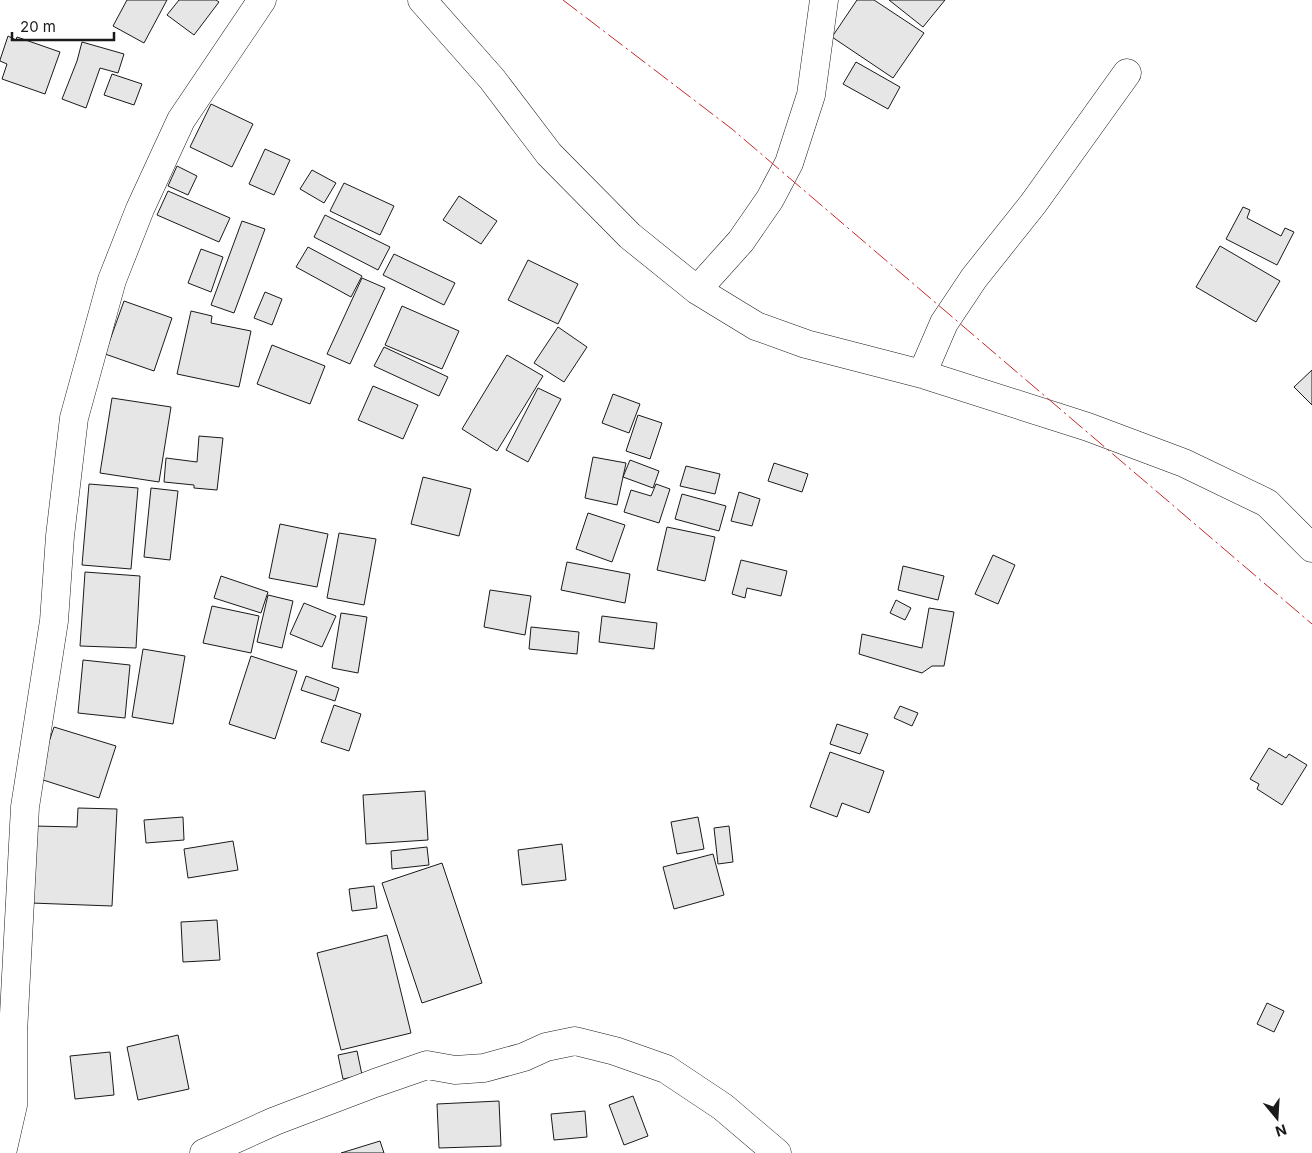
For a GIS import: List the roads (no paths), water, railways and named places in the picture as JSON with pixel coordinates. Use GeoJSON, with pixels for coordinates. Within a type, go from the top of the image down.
{"type":"FeatureCollection","features":[{"type":"Feature","properties":{"kind":"street"},"geometry":{"type":"LineString","coordinates":[[2,1153],[13,1105],[13,1034],[24,807],[54,620],[60,536],[74,418],[112,280],[140,209],[181,120],[262,0]]}},
{"type":"Feature","properties":{"kind":"street"},"geometry":{"type":"LineString","coordinates":[[422,0],[492,79],[549,154],[630,236],[697,290],[756,326],[806,344],[922,374],[1088,427],[1184,463],[1267,503],[1312,548]]}},
{"type":"Feature","properties":{"kind":"street"},"geometry":{"type":"LineString","coordinates":[[697,290],[740,242],[770,199],[789,164],[811,95],[824,0]]}},
{"type":"Feature","properties":{"kind":"street"},"geometry":{"type":"LineString","coordinates":[[922,374],[944,323],[974,278],[1033,204],[1128,73]]}},
{"type":"Feature","properties":{"kind":"street"},"geometry":{"type":"LineString","coordinates":[[204,1153],[275,1121],[375,1082],[427,1065],[456,1070],[484,1068],[524,1057],[546,1047],[575,1041],[615,1051],[666,1069],[723,1107],[777,1153]]}}]}
